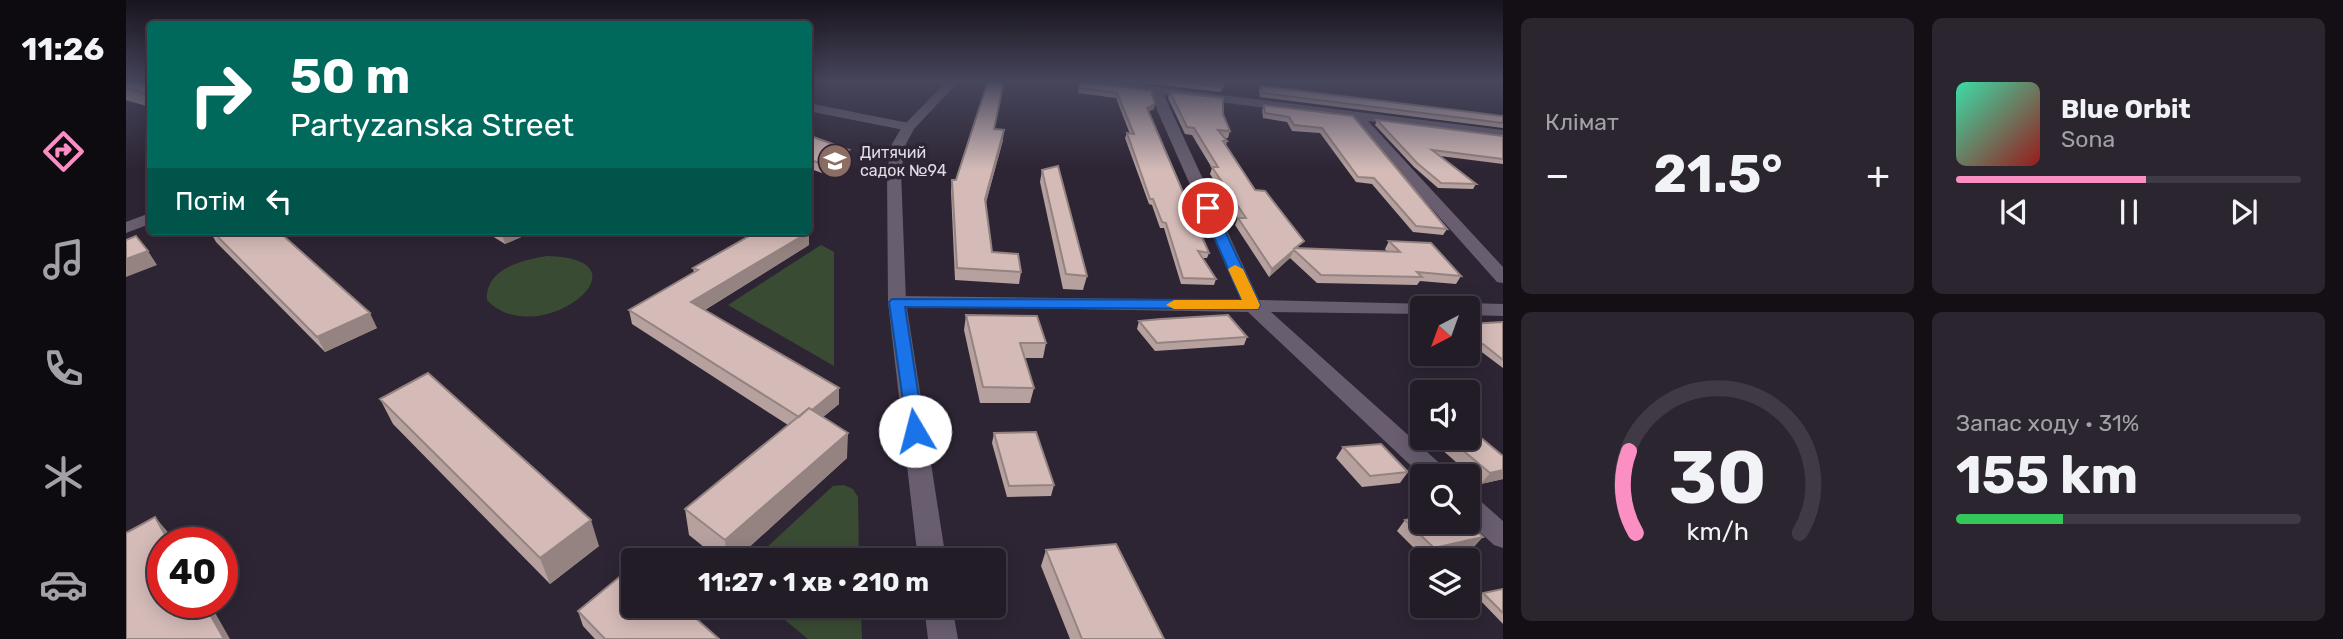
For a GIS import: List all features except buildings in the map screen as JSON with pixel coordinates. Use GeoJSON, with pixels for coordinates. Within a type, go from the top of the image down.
{"type":"FeatureCollection","features":[{"type":"Feature","properties":{"kind":"street"},"geometry":{"type":"LineString","coordinates":[[827,111],[909,127]]}},
{"type":"Feature","properties":{"kind":"street"},"geometry":{"type":"LineString","coordinates":[[924,111],[909,127],[899,144],[894,172],[897,302],[930,548]]}},
{"type":"Feature","properties":{"kind":"street"},"geometry":{"type":"LineString","coordinates":[[1163,111],[1252,305],[1424,464]]}},
{"type":"Feature","properties":{"kind":"street"},"geometry":{"type":"LineString","coordinates":[[1323,111],[1503,134]]}},
{"type":"Feature","properties":{"kind":"street"},"geometry":{"type":"LineString","coordinates":[[1356,115],[1503,278]]}},
{"type":"Feature","properties":{"kind":"street"},"geometry":{"type":"LineString","coordinates":[[126,228],[147,219]]}},
{"type":"Feature","properties":{"kind":"street"},"geometry":{"type":"LineString","coordinates":[[897,302],[1410,308]]}},
{"type":"Feature","properties":{"kind":"street"},"geometry":{"type":"LineString","coordinates":[[1480,309],[1503,310]]}},
{"type":"Feature","properties":{"kind":"street"},"geometry":{"type":"LineString","coordinates":[[1480,516],[1503,537]]}},
{"type":"Feature","properties":{"kind":"street"},"geometry":{"type":"LineString","coordinates":[[940,618],[943,639]]}},
{"type":"Feature","properties":{"kind":"green space"},"geometry":{"type":"Polygon","coordinates":[[[821,245],[834,252],[834,366],[728,305],[821,245]]]}},
{"type":"Feature","properties":{"kind":"green space"},"geometry":{"type":"Polygon","coordinates":[[[547,256],[578,261],[591,272],[590,285],[577,299],[557,311],[533,316],[508,314],[487,300],[492,281],[507,268],[547,256]]]}},
{"type":"Feature","properties":{"kind":"green space"},"geometry":{"type":"Polygon","coordinates":[[[844,485],[853,489],[858,497],[859,548],[766,548],[833,486],[844,485]]]}},
{"type":"Feature","properties":{"kind":"green space"},"geometry":{"type":"Polygon","coordinates":[[[783,618],[861,618],[862,639],[808,639],[783,618]]]}},
{"type":"Feature","properties":{"kind":"slow traffic"},"geometry":{"type":"LineString","coordinates":[[1174,305],[1252,305],[1235,269]]}},
{"type":"Feature","properties":{"kind":"place","name":"Дитячий садок №94"},"geometry":{"type":"Point","coordinates":[835,161]}},
{"type":"Feature","properties":{"kind":"route"},"geometry":{"type":"LineString","coordinates":[[915,431],[897,302],[1252,305],[1208,208]]}}]}
